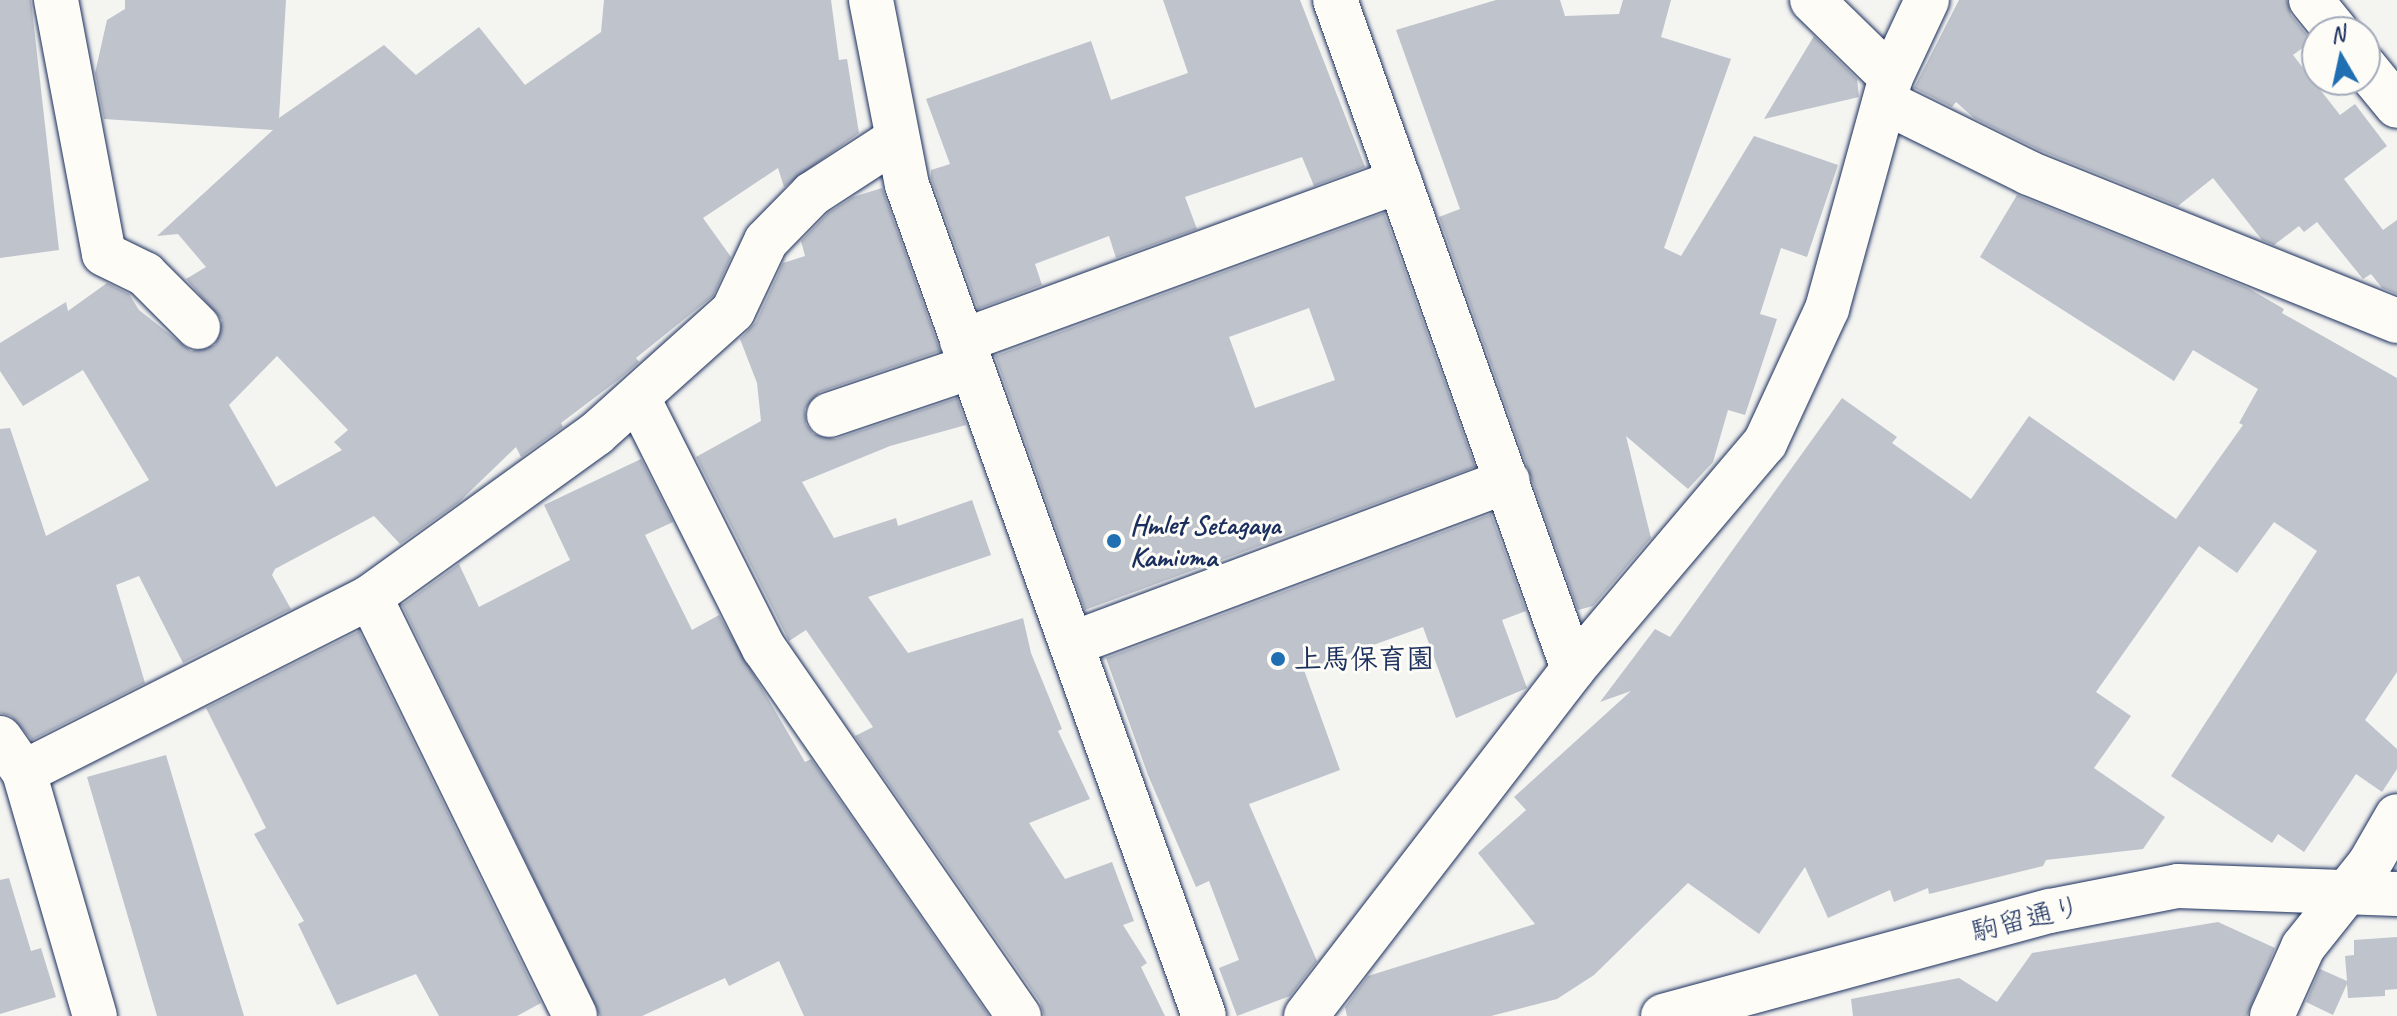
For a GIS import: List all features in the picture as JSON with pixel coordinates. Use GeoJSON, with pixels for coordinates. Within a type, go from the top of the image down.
{"type":"FeatureCollection","features":[{"type":"Feature","properties":{"kind":"street"},"geometry":{"type":"LineString","coordinates":[[56,0],[104,254],[145,274],[198,327]]}},
{"type":"Feature","properties":{"kind":"street"},"geometry":{"type":"LineString","coordinates":[[871,0],[895,140],[966,354],[1074,643],[1204,1016]]}},
{"type":"Feature","properties":{"kind":"street"},"geometry":{"type":"LineString","coordinates":[[1335,0],[1573,669]]}},
{"type":"Feature","properties":{"kind":"street"},"geometry":{"type":"LineString","coordinates":[[1812,0],[1889,90],[2029,173],[2397,321]]}},
{"type":"Feature","properties":{"kind":"street"},"geometry":{"type":"LineString","coordinates":[[1306,1016],[1573,669],[1765,443],[1827,309],[1889,90],[1927,0]]}},
{"type":"Feature","properties":{"kind":"street"},"geometry":{"type":"LineString","coordinates":[[2311,0],[2324,16]]}},
{"type":"Feature","properties":{"kind":"street"},"geometry":{"type":"LineString","coordinates":[[2381,86],[2397,106]]}},
{"type":"Feature","properties":{"kind":"street"},"geometry":{"type":"LineString","coordinates":[[95,1016],[12,755],[370,597],[639,400],[733,311],[766,241],[812,194],[895,140]]}},
{"type":"Feature","properties":{"kind":"street"},"geometry":{"type":"LineString","coordinates":[[829,415],[966,354],[1400,181]]}},
{"type":"Feature","properties":{"kind":"street"},"geometry":{"type":"LineString","coordinates":[[639,400],[764,648],[1019,1016]]}},
{"type":"Feature","properties":{"kind":"street"},"geometry":{"type":"LineString","coordinates":[[1074,643],[1508,481]]}},
{"type":"Feature","properties":{"kind":"street"},"geometry":{"type":"LineString","coordinates":[[370,597],[575,1016]]}},
{"type":"Feature","properties":{"kind":"street"},"geometry":{"type":"LineString","coordinates":[[2272,1016],[2303,947],[2397,816]]}},
{"type":"Feature","properties":{"kind":"street","name":"駒留通り"},"geometry":{"type":"LineString","coordinates":[[1663,1016],[2050,911],[2178,886],[2397,894]]}},
{"type":"Feature","properties":{"kind":"building"},"geometry":{"type":"Polygon","coordinates":[[[0,0],[31,0],[59,250],[0,258],[0,0]]]}},
{"type":"Feature","properties":{"kind":"building"},"geometry":{"type":"Polygon","coordinates":[[[125,0],[286,0],[279,118],[384,45],[416,75],[479,27],[525,85],[601,32],[604,0],[831,0],[839,60],[847,59],[859,133],[784,187],[778,168],[703,218],[731,257],[713,296],[636,358],[639,362],[618,380],[561,423],[563,427],[521,457],[516,447],[458,503],[400,544],[374,516],[275,569],[272,575],[291,609],[183,663],[139,576],[116,585],[145,683],[32,740],[11,716],[0,713],[0,429],[10,428],[46,536],[149,480],[83,370],[23,406],[0,371],[0,343],[66,302],[68,311],[107,283],[129,294],[139,310],[191,351],[215,345],[222,320],[186,279],[206,267],[178,234],[157,236],[273,130],[104,119],[95,73],[107,20],[125,9],[125,0]],[[277,356],[229,405],[276,487],[342,450],[334,442],[348,430],[277,356]]]}},
{"type":"Feature","properties":{"kind":"building"},"geometry":{"type":"Polygon","coordinates":[[[1163,0],[1300,0],[1365,167],[1314,186],[1302,157],[1185,197],[1197,229],[1116,258],[1109,236],[1035,264],[1042,285],[978,309],[931,178],[931,170],[950,164],[926,99],[1091,41],[1111,100],[1188,73],[1163,0]]]}},
{"type":"Feature","properties":{"kind":"building"},"geometry":{"type":"Polygon","coordinates":[[[1496,0],[1560,0],[1565,16],[1619,14],[1623,0],[1671,0],[1661,37],[1731,59],[1664,248],[1681,256],[1754,136],[1838,165],[1807,257],[1781,248],[1760,314],[1777,319],[1745,415],[1728,410],[1713,462],[1688,489],[1626,436],[1651,538],[1593,606],[1578,610],[1439,217],[1460,209],[1396,30],[1496,0]]]}},
{"type":"Feature","properties":{"kind":"building"},"geometry":{"type":"Polygon","coordinates":[[[1959,0],[2287,0],[2291,15],[2301,27],[2301,49],[2293,55],[2301,65],[2301,96],[2325,96],[2340,115],[2355,104],[2387,146],[2344,179],[2383,230],[2397,220],[2397,294],[2382,288],[2371,274],[2363,279],[2317,222],[2304,232],[2299,226],[2274,245],[2262,240],[2213,178],[2178,206],[2039,150],[1974,118],[1956,102],[1952,107],[1914,88],[1959,0]]]}},
{"type":"Feature","properties":{"kind":"building"},"geometry":{"type":"Polygon","coordinates":[[[1814,36],[1857,79],[1859,97],[1764,119],[1814,36]]]}},
{"type":"Feature","properties":{"kind":"building"},"geometry":{"type":"Polygon","coordinates":[[[882,188],[940,351],[820,392],[805,409],[806,424],[813,434],[836,439],[957,398],[966,425],[890,446],[802,482],[834,538],[896,518],[898,526],[972,500],[991,555],[868,597],[908,653],[1023,618],[1031,653],[1062,729],[1058,731],[1090,799],[1029,823],[1065,879],[1112,862],[1134,921],[1123,925],[1147,963],[1141,967],[1165,1016],[1044,1016],[1040,1002],[855,736],[873,727],[806,630],[789,641],[696,457],[761,421],[757,383],[740,339],[756,322],[783,263],[805,256],[801,241],[828,213],[853,197],[882,188]]]}},
{"type":"Feature","properties":{"kind":"building"},"geometry":{"type":"Polygon","coordinates":[[[2017,195],[2248,288],[2284,309],[2282,313],[2397,378],[2397,672],[2365,720],[2397,749],[2397,769],[2382,792],[2356,774],[2304,852],[2278,834],[2272,843],[2171,776],[2317,551],[2274,522],[2237,573],[2199,546],[2096,692],[2131,716],[2094,768],[2165,817],[2143,849],[2046,860],[2043,866],[1929,894],[1928,888],[1894,902],[1890,890],[1828,918],[1805,867],[1759,934],[1688,883],[1594,975],[1557,999],[1491,1016],[1347,1016],[1345,1007],[1368,976],[1535,924],[1478,853],[1526,810],[1514,797],[1631,691],[1600,702],[1655,629],[1670,637],[1842,398],[1897,437],[1892,443],[1971,499],[2029,416],[2176,519],[2243,425],[2239,423],[2258,389],[2193,350],[2174,381],[1980,257],[2017,195]]]}},
{"type":"Feature","properties":{"kind":"building"},"geometry":{"type":"Polygon","coordinates":[[[1384,213],[1475,467],[1085,610],[995,356],[1384,213]],[[1309,308],[1229,337],[1255,408],[1335,380],[1309,308]]]}},
{"type":"Feature","properties":{"kind":"building"},"geometry":{"type":"Polygon","coordinates":[[[641,459],[673,522],[645,535],[692,630],[719,615],[805,762],[811,759],[989,1016],[804,1016],[779,961],[729,986],[725,978],[642,1016],[600,1016],[402,605],[459,564],[479,607],[570,560],[544,505],[641,459]]]}},
{"type":"Feature","properties":{"kind":"building"},"geometry":{"type":"Polygon","coordinates":[[[1491,514],[1526,611],[1502,620],[1527,688],[1456,718],[1423,627],[1304,670],[1340,770],[1249,804],[1317,961],[1290,996],[1237,1016],[1219,968],[1239,960],[1209,881],[1196,887],[1148,775],[1106,658],[1491,514]]]}},
{"type":"Feature","properties":{"kind":"building"},"geometry":{"type":"Polygon","coordinates":[[[359,631],[541,1003],[517,1016],[439,1016],[416,974],[337,1005],[298,924],[304,921],[254,834],[266,828],[206,708],[359,631]]]}},
{"type":"Feature","properties":{"kind":"building"},"geometry":{"type":"Polygon","coordinates":[[[166,755],[244,1016],[157,1016],[87,777],[166,755]]]}},
{"type":"Feature","properties":{"kind":"building"},"geometry":{"type":"Polygon","coordinates":[[[9,878],[31,951],[41,948],[56,997],[0,1014],[0,880],[9,878]]]}},
{"type":"Feature","properties":{"kind":"building"},"geometry":{"type":"Polygon","coordinates":[[[2218,922],[2275,948],[2247,1016],[1853,1016],[1851,999],[1959,978],[1997,1002],[2032,953],[2218,922]]]}},
{"type":"Feature","properties":{"kind":"building"},"geometry":{"type":"Polygon","coordinates":[[[2397,937],[2397,989],[2385,990],[2385,996],[2348,998],[2347,984],[2333,1015],[2306,1002],[2320,969],[2347,981],[2345,956],[2354,955],[2354,940],[2397,937]]]}},
{"type":"Feature","properties":{"kind":"place","name":"Hmlet Setagaya Kamiuma"},"geometry":{"type":"Point","coordinates":[1114,541]}},
{"type":"Feature","properties":{"kind":"place","name":"上馬保育園"},"geometry":{"type":"Point","coordinates":[1278,659]}}]}
